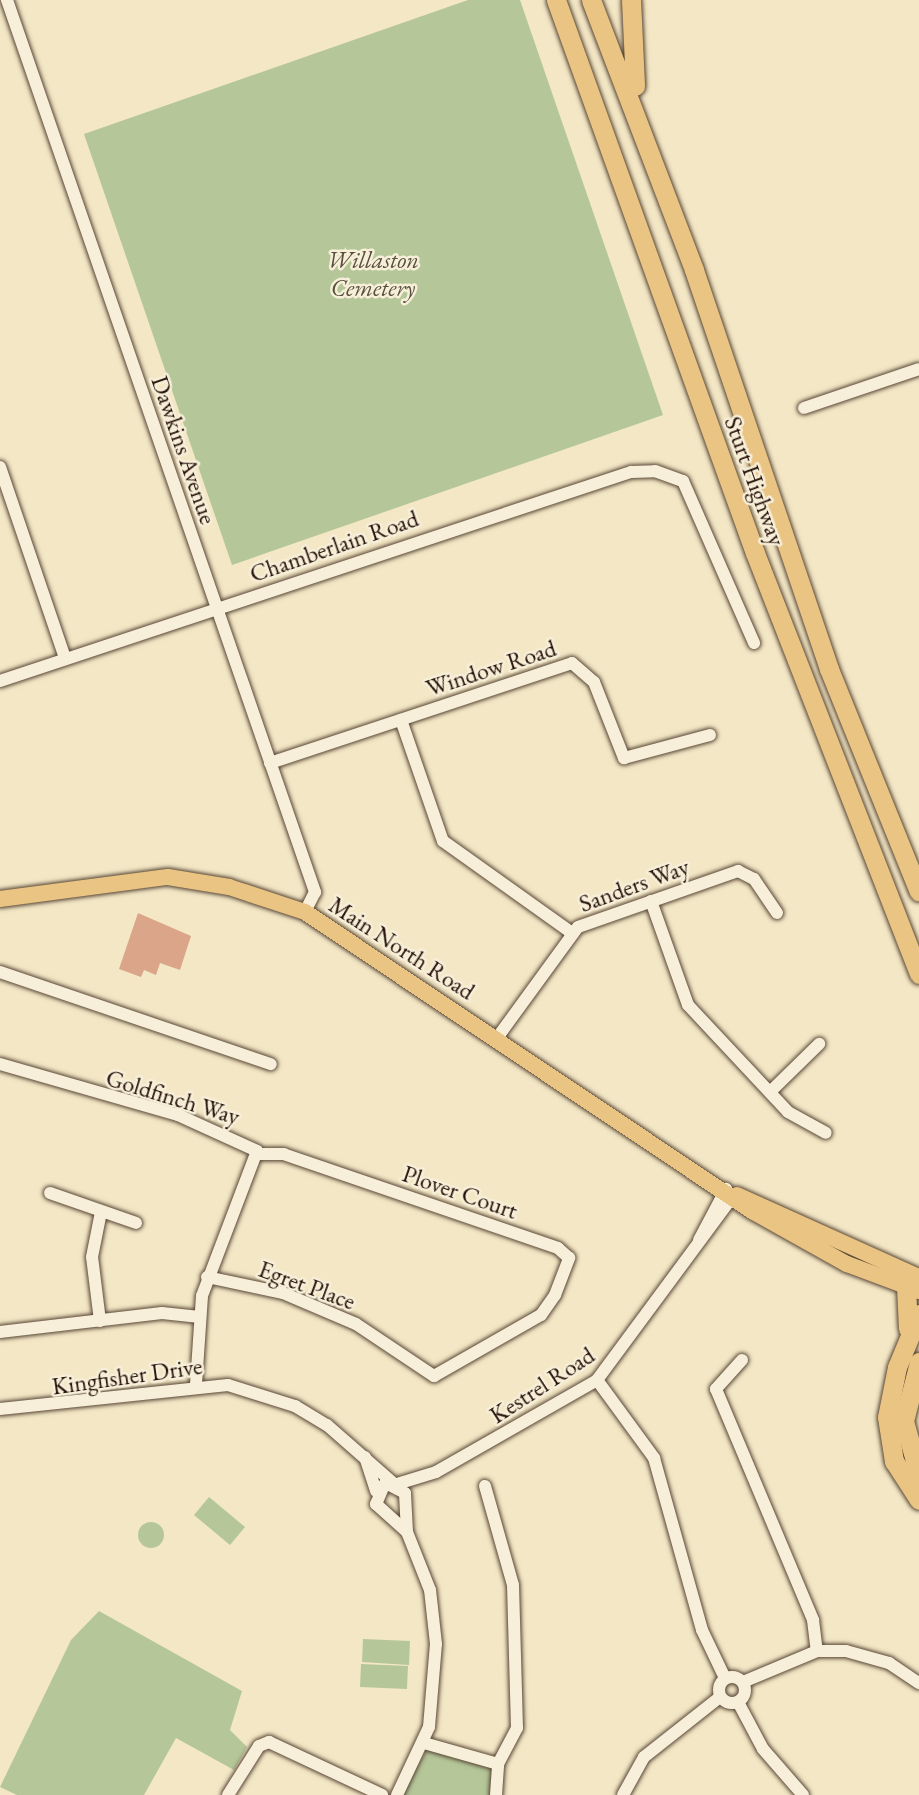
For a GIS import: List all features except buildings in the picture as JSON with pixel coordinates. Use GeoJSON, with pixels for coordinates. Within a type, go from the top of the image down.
{"type":"FeatureCollection","features":[{"type":"Feature","properties":{"kind":"highway","name":"Sturt Highway"},"geometry":{"type":"LineString","coordinates":[[556,0],[755,553],[919,974]]}},
{"type":"Feature","properties":{"kind":"highway","name":"Sturt Highway"},"geometry":{"type":"LineString","coordinates":[[591,0],[642,124],[829,669],[919,892]]}},
{"type":"Feature","properties":{"kind":"highway"},"geometry":{"type":"LineString","coordinates":[[631,0],[630,47],[642,124]]}},
{"type":"Feature","properties":{"kind":"highway"},"geometry":{"type":"LineString","coordinates":[[905,1346],[915,1285]]}},
{"type":"Feature","properties":{"kind":"highway"},"geometry":{"type":"LineString","coordinates":[[919,1314],[905,1346],[889,1398],[888,1437],[899,1472],[919,1500]]}},
{"type":"Feature","properties":{"kind":"highway"},"geometry":{"type":"LineString","coordinates":[[919,1362],[904,1421],[919,1475]]}},
{"type":"Feature","properties":{"kind":"main road","name":"Main North Road"},"geometry":{"type":"LineString","coordinates":[[0,899],[168,877],[229,887],[305,912],[730,1192],[836,1258],[915,1285]]}},
{"type":"Feature","properties":{"kind":"street","name":"Dawkins Avenue"},"geometry":{"type":"LineString","coordinates":[[7,0],[315,892],[305,912]]}},
{"type":"Feature","properties":{"kind":"street"},"geometry":{"type":"LineString","coordinates":[[804,408],[919,369]]}},
{"type":"Feature","properties":{"kind":"street"},"geometry":{"type":"LineString","coordinates":[[0,467],[65,658]]}},
{"type":"Feature","properties":{"kind":"street","name":"Chamberlain Road"},"geometry":{"type":"LineString","coordinates":[[0,681],[631,471],[656,471],[683,481],[754,643]]}},
{"type":"Feature","properties":{"kind":"street","name":"Window Road"},"geometry":{"type":"LineString","coordinates":[[270,763],[572,663],[594,682],[624,758],[710,735]]}},
{"type":"Feature","properties":{"kind":"street"},"geometry":{"type":"LineString","coordinates":[[401,720],[443,841],[569,931]]}},
{"type":"Feature","properties":{"kind":"street","name":"Sanders Way"},"geometry":{"type":"LineString","coordinates":[[497,1038],[569,931],[738,871],[754,879],[777,913]]}},
{"type":"Feature","properties":{"kind":"street"},"geometry":{"type":"LineString","coordinates":[[651,901],[688,1005],[803,1123],[826,1133]]}},
{"type":"Feature","properties":{"kind":"street"},"geometry":{"type":"LineString","coordinates":[[0,972],[271,1064]]}},
{"type":"Feature","properties":{"kind":"street"},"geometry":{"type":"LineString","coordinates":[[771,1092],[819,1044]]}},
{"type":"Feature","properties":{"kind":"street","name":"Goldfinch Way"},"geometry":{"type":"LineString","coordinates":[[0,1064],[178,1115],[246,1141],[258,1154],[207,1277],[200,1317],[196,1385]]}},
{"type":"Feature","properties":{"kind":"street","name":"Plover Court"},"geometry":{"type":"LineString","coordinates":[[258,1154],[284,1154],[565,1252],[569,1258],[555,1294],[531,1322]]}},
{"type":"Feature","properties":{"kind":"street","name":"Kestrel Road"},"geometry":{"type":"LineString","coordinates":[[405,1502],[436,1472],[597,1380],[699,1240],[730,1192]]}},
{"type":"Feature","properties":{"kind":"street"},"geometry":{"type":"LineString","coordinates":[[50,1193],[136,1223]]}},
{"type":"Feature","properties":{"kind":"street"},"geometry":{"type":"LineString","coordinates":[[100,1321],[92,1257],[101,1212]]}},
{"type":"Feature","properties":{"kind":"street","name":"Egret Place"},"geometry":{"type":"LineString","coordinates":[[207,1277],[283,1293],[356,1324],[434,1376],[531,1322]]}},
{"type":"Feature","properties":{"kind":"street"},"geometry":{"type":"LineString","coordinates":[[0,1332],[162,1313],[200,1317]]}},
{"type":"Feature","properties":{"kind":"street"},"geometry":{"type":"LineString","coordinates":[[742,1360],[716,1389],[808,1607],[817,1651]]}},
{"type":"Feature","properties":{"kind":"street"},"geometry":{"type":"LineString","coordinates":[[597,1380],[654,1458],[702,1630],[725,1678],[720,1697],[644,1757],[623,1795]]}},
{"type":"Feature","properties":{"kind":"street","name":"Kingfisher Drive"},"geometry":{"type":"LineString","coordinates":[[0,1409],[65,1406],[196,1385],[228,1385],[296,1406],[365,1456],[395,1483],[405,1502]]}},
{"type":"Feature","properties":{"kind":"street"},"geometry":{"type":"LineString","coordinates":[[365,1456],[383,1512],[407,1532]]}},
{"type":"Feature","properties":{"kind":"street","name":"Kestrel Road"},"geometry":{"type":"LineString","coordinates":[[376,1491],[436,1472]]}},
{"type":"Feature","properties":{"kind":"street"},"geometry":{"type":"LineString","coordinates":[[485,1486],[513,1585],[517,1658],[517,1727],[498,1764],[496,1795]]}},
{"type":"Feature","properties":{"kind":"street"},"geometry":{"type":"LineString","coordinates":[[383,1512],[405,1502],[407,1532],[427,1580],[436,1644],[436,1693],[424,1742],[397,1795]]}},
{"type":"Feature","properties":{"kind":"street"},"geometry":{"type":"LineString","coordinates":[[725,1678],[743,1682],[817,1651],[872,1657],[919,1683]]}},
{"type":"Feature","properties":{"kind":"street"},"geometry":{"type":"LineString","coordinates":[[743,1682],[738,1702],[763,1749],[803,1795]]}},
{"type":"Feature","properties":{"kind":"street"},"geometry":{"type":"LineString","coordinates":[[720,1697],[738,1702]]}},
{"type":"Feature","properties":{"kind":"street"},"geometry":{"type":"LineString","coordinates":[[228,1795],[258,1746],[269,1742],[382,1795]]}},
{"type":"Feature","properties":{"kind":"street"},"geometry":{"type":"LineString","coordinates":[[424,1742],[498,1764]]}},
{"type":"Feature","properties":{"kind":"green space","name":"Willaston Cemetery"},"geometry":{"type":"Polygon","coordinates":[[[468,0],[520,0],[663,415],[232,565],[84,134],[468,0]]]}},
{"type":"Feature","properties":{"kind":"green space"},"geometry":{"type":"Polygon","coordinates":[[[209,1497],[245,1527],[230,1545],[194,1515],[209,1497]]]}},
{"type":"Feature","properties":{"kind":"green space"},"geometry":{"type":"Polygon","coordinates":[[[151,1522],[160,1526],[164,1535],[160,1544],[151,1548],[142,1544],[138,1535],[142,1526],[151,1522]]]}},
{"type":"Feature","properties":{"kind":"green space"},"geometry":{"type":"Polygon","coordinates":[[[99,1611],[242,1691],[230,1730],[247,1747],[234,1770],[176,1738],[144,1795],[17,1795],[0,1787],[71,1640],[99,1611]]]}},
{"type":"Feature","properties":{"kind":"green space"},"geometry":{"type":"Polygon","coordinates":[[[363,1639],[410,1641],[409,1665],[362,1662],[363,1639]]]}},
{"type":"Feature","properties":{"kind":"green space"},"geometry":{"type":"Polygon","coordinates":[[[361,1664],[408,1666],[407,1689],[360,1687],[361,1664]]]}},
{"type":"Feature","properties":{"kind":"green space"},"geometry":{"type":"Polygon","coordinates":[[[427,1749],[496,1768],[492,1795],[402,1795],[427,1749]]]}}]}
